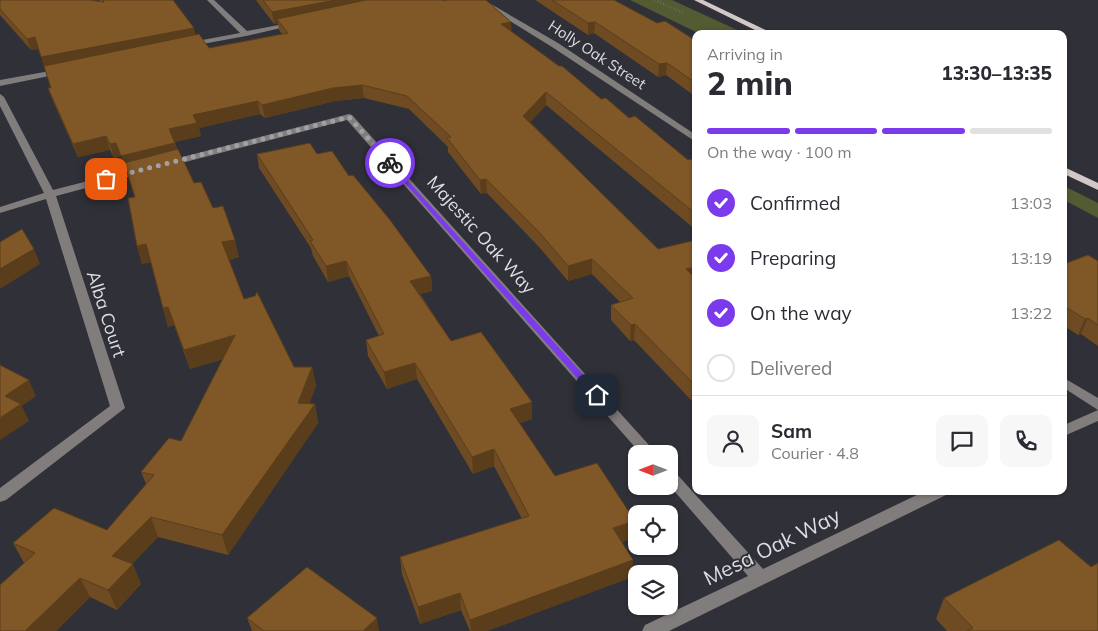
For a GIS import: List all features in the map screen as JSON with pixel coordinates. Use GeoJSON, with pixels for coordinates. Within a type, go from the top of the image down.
{"type":"FeatureCollection","features":[{"type":"Feature","properties":{"kind":"main road"},"geometry":{"type":"LineString","coordinates":[[697,0],[761,30]]}},
{"type":"Feature","properties":{"kind":"main road"},"geometry":{"type":"LineString","coordinates":[[1067,172],[1098,187]]}},
{"type":"Feature","properties":{"kind":"street"},"geometry":{"type":"LineString","coordinates":[[210,0],[246,34]]}},
{"type":"Feature","properties":{"kind":"street","name":"Holly Oak Street"},"geometry":{"type":"LineString","coordinates":[[479,0],[555,45],[692,136]]}},
{"type":"Feature","properties":{"kind":"street"},"geometry":{"type":"LineString","coordinates":[[178,47],[302,22]]}},
{"type":"Feature","properties":{"kind":"street"},"geometry":{"type":"LineString","coordinates":[[0,84],[70,69]]}},
{"type":"Feature","properties":{"kind":"street","name":"Alba Court"},"geometry":{"type":"LineString","coordinates":[[0,97],[50,194],[118,408],[0,496]]}},
{"type":"Feature","properties":{"kind":"street","name":"Majestic Oak Way"},"geometry":{"type":"LineString","coordinates":[[50,194],[349,117],[642,445]]}},
{"type":"Feature","properties":{"kind":"street"},"geometry":{"type":"LineString","coordinates":[[0,210],[50,194]]}},
{"type":"Feature","properties":{"kind":"street"},"geometry":{"type":"LineString","coordinates":[[1067,384],[1098,405]]}},
{"type":"Feature","properties":{"kind":"street"},"geometry":{"type":"LineString","coordinates":[[1067,430],[1098,415]]}},
{"type":"Feature","properties":{"kind":"street"},"geometry":{"type":"LineString","coordinates":[[678,485],[760,578]]}},
{"type":"Feature","properties":{"kind":"street","name":"Mesa Oak Way"},"geometry":{"type":"LineString","coordinates":[[651,631],[932,495]]}},
{"type":"Feature","properties":{"kind":"green space"},"geometry":{"type":"Polygon","coordinates":[[[630,0],[672,0],[737,30],[692,30],[630,0]]]}},
{"type":"Feature","properties":{"kind":"green space"},"geometry":{"type":"Polygon","coordinates":[[[1067,188],[1098,203],[1098,218],[1067,202],[1067,188]]]}},
{"type":"Feature","properties":{"kind":"building"},"geometry":{"type":"Polygon","coordinates":[[[0,0],[90,0],[104,2],[103,0],[173,0],[194,28],[41,57],[35,37],[27,39],[0,9],[0,0]]]}},
{"type":"Feature","properties":{"kind":"building"},"geometry":{"type":"Polygon","coordinates":[[[263,0],[336,0],[272,12],[263,0]]]}},
{"type":"Feature","properties":{"kind":"building"},"geometry":{"type":"Polygon","coordinates":[[[366,0],[486,0],[511,22],[501,24],[559,66],[562,66],[601,99],[606,98],[629,118],[635,116],[688,160],[692,160],[692,211],[546,92],[523,116],[658,249],[692,241],[692,268],[686,269],[692,275],[692,382],[635,324],[631,325],[611,305],[633,298],[592,259],[568,266],[539,232],[486,179],[480,180],[447,138],[451,137],[407,96],[362,85],[333,88],[262,105],[258,101],[193,115],[197,123],[169,129],[175,143],[121,156],[116,143],[110,144],[106,136],[73,144],[48,88],[51,88],[44,66],[199,34],[209,48],[288,33],[277,19],[366,0]]]}},
{"type":"Feature","properties":{"kind":"building"},"geometry":{"type":"Polygon","coordinates":[[[552,0],[614,0],[657,23],[665,21],[692,38],[692,80],[667,63],[659,64],[595,22],[588,23],[552,0]]]}},
{"type":"Feature","properties":{"kind":"building"},"geometry":{"type":"Polygon","coordinates":[[[310,143],[317,154],[332,151],[349,176],[353,175],[390,220],[431,276],[410,281],[451,341],[481,332],[532,402],[510,409],[555,476],[597,463],[628,510],[628,523],[613,528],[628,555],[633,560],[470,620],[460,593],[418,607],[400,557],[529,516],[494,449],[472,457],[415,363],[384,372],[366,340],[384,334],[346,261],[326,266],[310,241],[313,240],[257,154],[310,143]]]}},
{"type":"Feature","properties":{"kind":"building"},"geometry":{"type":"Polygon","coordinates":[[[178,149],[194,183],[201,182],[213,208],[223,206],[235,240],[222,242],[244,299],[255,296],[257,292],[294,367],[312,367],[298,403],[315,404],[222,535],[151,517],[112,556],[133,564],[108,590],[80,578],[25,631],[0,631],[0,585],[35,553],[13,543],[54,508],[107,530],[154,475],[141,472],[169,438],[181,441],[235,335],[184,350],[168,307],[163,308],[146,244],[137,246],[128,198],[135,197],[124,163],[178,149]]]}},
{"type":"Feature","properties":{"kind":"building"},"geometry":{"type":"Polygon","coordinates":[[[22,229],[34,249],[0,269],[0,242],[22,229]]]}},
{"type":"Feature","properties":{"kind":"building"},"geometry":{"type":"Polygon","coordinates":[[[1088,255],[1098,261],[1098,325],[1067,308],[1067,263],[1088,255]]]}},
{"type":"Feature","properties":{"kind":"building"},"geometry":{"type":"Polygon","coordinates":[[[0,365],[29,380],[5,396],[21,404],[0,418],[0,365]]]}},
{"type":"Feature","properties":{"kind":"building"},"geometry":{"type":"Polygon","coordinates":[[[1059,540],[1091,567],[1098,563],[1098,631],[967,631],[973,628],[944,598],[1059,540]]]}},
{"type":"Feature","properties":{"kind":"building"},"geometry":{"type":"Polygon","coordinates":[[[307,567],[377,618],[363,631],[264,631],[247,618],[307,567]]]}},
{"type":"Feature","properties":{"kind":"way so far"},"geometry":{"type":"LineString","coordinates":[[106,179],[349,117],[390,163]]}},
{"type":"Feature","properties":{"kind":"route"},"geometry":{"type":"LineString","coordinates":[[390,163],[597,395]]}}]}
